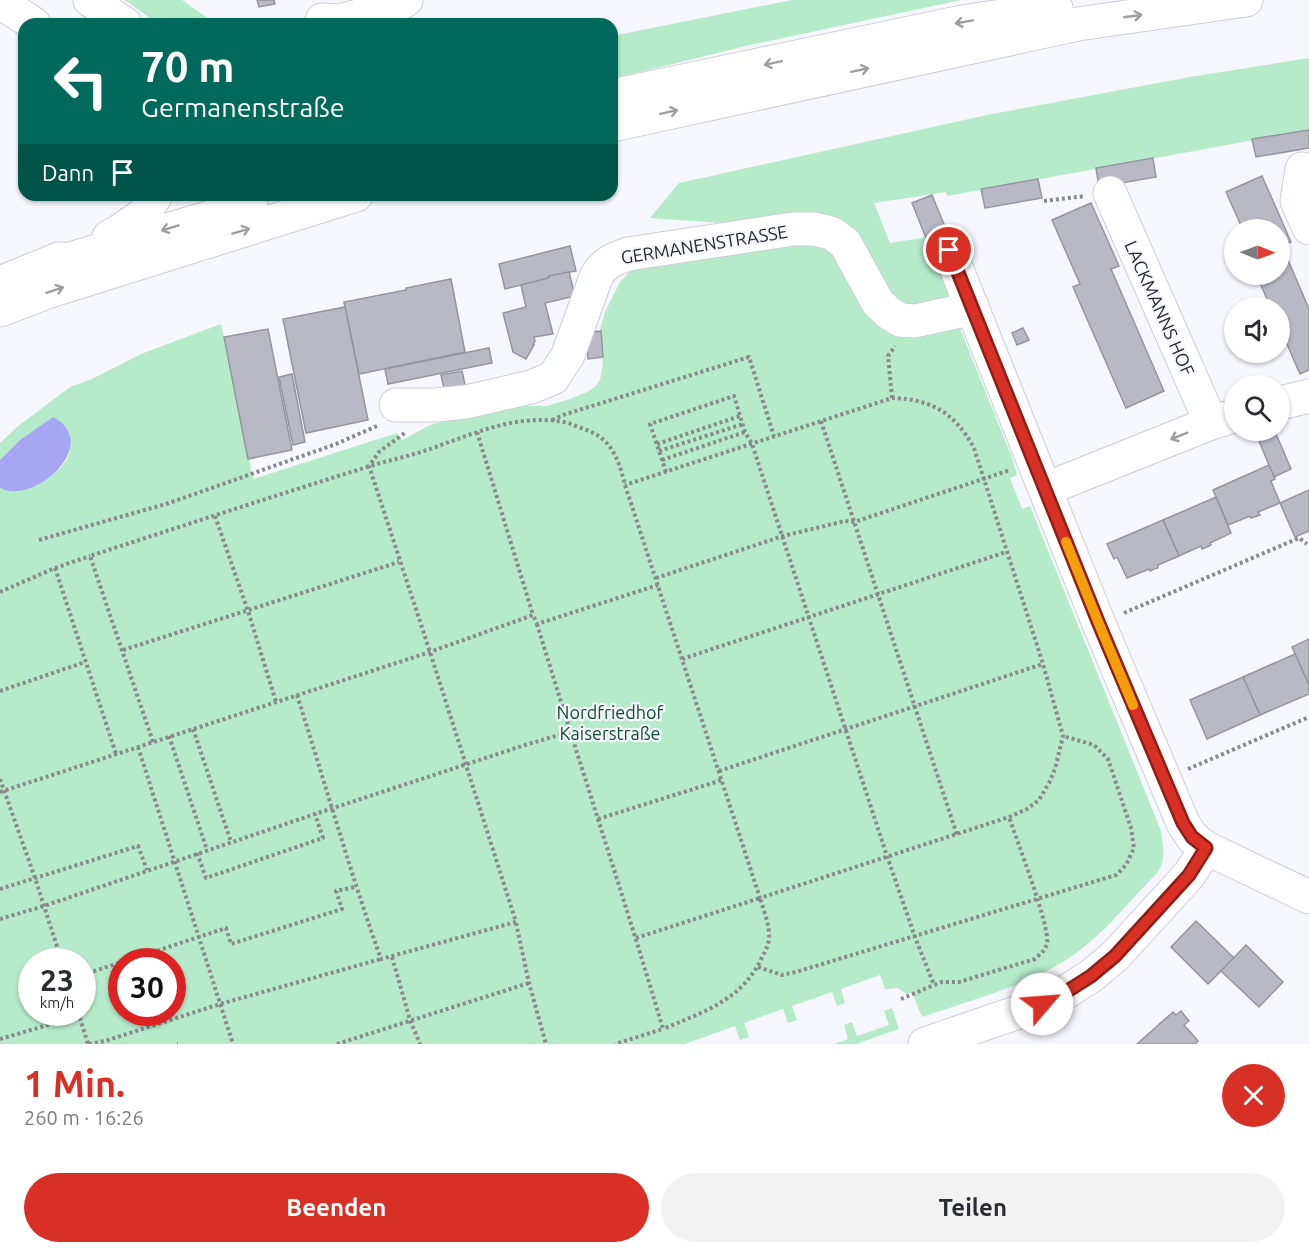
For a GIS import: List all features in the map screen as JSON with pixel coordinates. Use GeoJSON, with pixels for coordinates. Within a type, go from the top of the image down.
{"type":"FeatureCollection","features":[{"type":"Feature","properties":{"kind":"main road"},"geometry":{"type":"LineString","coordinates":[[90,0],[116,18]]}},
{"type":"Feature","properties":{"kind":"main road"},"geometry":{"type":"LineString","coordinates":[[351,18],[395,6],[406,0]]}},
{"type":"Feature","properties":{"kind":"main road"},"geometry":{"type":"LineString","coordinates":[[618,95],[962,22],[1108,0]]}},
{"type":"Feature","properties":{"kind":"main road"},"geometry":{"type":"LineString","coordinates":[[618,124],[1078,24],[1246,0]]}},
{"type":"Feature","properties":{"kind":"main road"},"geometry":{"type":"LineString","coordinates":[[0,2],[25,18]]}},
{"type":"Feature","properties":{"kind":"main road"},"geometry":{"type":"LineString","coordinates":[[618,99],[648,89]]}},
{"type":"Feature","properties":{"kind":"main road"},"geometry":{"type":"LineString","coordinates":[[1302,170],[1297,201],[1309,228]]}},
{"type":"Feature","properties":{"kind":"main road","name":"LACKMANNS HOF"},"geometry":{"type":"LineString","coordinates":[[1046,489],[1223,420],[1110,193]]}},
{"type":"Feature","properties":{"kind":"main road"},"geometry":{"type":"LineString","coordinates":[[40,268],[118,232],[144,214],[152,201]]}},
{"type":"Feature","properties":{"kind":"main road"},"geometry":{"type":"LineString","coordinates":[[0,283],[40,268],[267,201]]}},
{"type":"Feature","properties":{"kind":"main road"},"geometry":{"type":"LineString","coordinates":[[0,310],[50,291],[337,201]]}},
{"type":"Feature","properties":{"kind":"main road","name":"GERMANENSTRASSE"},"geometry":{"type":"LineString","coordinates":[[396,405],[466,402],[531,387],[553,378],[568,355],[600,269],[610,260],[628,254],[793,229],[814,229],[831,233],[844,243],[879,303],[889,313],[900,320],[915,321]]}},
{"type":"Feature","properties":{"kind":"main road"},"geometry":{"type":"LineString","coordinates":[[949,250],[1099,624],[1183,823],[1192,837],[1206,848],[1309,897]]}},
{"type":"Feature","properties":{"kind":"main road"},"geometry":{"type":"LineString","coordinates":[[915,321],[972,306]]}},
{"type":"Feature","properties":{"kind":"main road"},"geometry":{"type":"LineString","coordinates":[[1290,401],[1309,396]]}},
{"type":"Feature","properties":{"kind":"main road"},"geometry":{"type":"LineString","coordinates":[[925,1044],[1042,1004],[1091,976],[1115,956],[1189,875],[1206,848]]}},
{"type":"Feature","properties":{"kind":"path"},"geometry":{"type":"LineString","coordinates":[[1044,201],[1110,193]]}},
{"type":"Feature","properties":{"kind":"path"},"geometry":{"type":"LineString","coordinates":[[892,398],[888,356],[894,346],[919,338],[915,321]]}},
{"type":"Feature","properties":{"kind":"path"},"geometry":{"type":"LineString","coordinates":[[551,421],[563,415],[749,357],[774,436]]}},
{"type":"Feature","properties":{"kind":"path"},"geometry":{"type":"LineString","coordinates":[[666,472],[650,424],[734,396],[783,536],[887,856],[934,986]]}},
{"type":"Feature","properties":{"kind":"path"},"geometry":{"type":"LineString","coordinates":[[626,485],[892,398],[908,398],[924,402],[950,416],[967,435],[974,447],[1043,664],[1063,736],[1049,783],[1039,800],[1027,809],[957,835],[636,938]]}},
{"type":"Feature","properties":{"kind":"path"},"geometry":{"type":"LineString","coordinates":[[39,540],[166,504],[336,444],[377,426],[396,405]]}},
{"type":"Feature","properties":{"kind":"path"},"geometry":{"type":"LineString","coordinates":[[369,466],[379,452],[393,440],[421,423],[435,405]]}},
{"type":"Feature","properties":{"kind":"path"},"geometry":{"type":"LineString","coordinates":[[657,444],[740,416]]}},
{"type":"Feature","properties":{"kind":"path"},"geometry":{"type":"LineString","coordinates":[[0,591],[90,556],[369,466],[424,451],[477,432],[514,422],[551,421],[567,423],[591,431],[603,440],[617,458],[760,898],[769,939],[758,967],[733,996],[714,1007],[663,1029],[615,1044]]}},
{"type":"Feature","properties":{"kind":"path"},"geometry":{"type":"LineString","coordinates":[[821,421],[957,835]]}},
{"type":"Feature","properties":{"kind":"path"},"geometry":{"type":"LineString","coordinates":[[659,451],[742,424]]}},
{"type":"Feature","properties":{"kind":"path"},"geometry":{"type":"LineString","coordinates":[[477,432],[663,1029]]}},
{"type":"Feature","properties":{"kind":"path"},"geometry":{"type":"LineString","coordinates":[[662,460],[745,432]]}},
{"type":"Feature","properties":{"kind":"path"},"geometry":{"type":"LineString","coordinates":[[369,466],[516,922],[529,983],[546,1044]]}},
{"type":"Feature","properties":{"kind":"path"},"geometry":{"type":"LineString","coordinates":[[656,578],[783,536],[845,521],[854,522],[984,479]]}},
{"type":"Feature","properties":{"kind":"path"},"geometry":{"type":"LineString","coordinates":[[215,516],[276,702]]}},
{"type":"Feature","properties":{"kind":"path"},"geometry":{"type":"LineString","coordinates":[[1099,624],[1299,538],[1307,544]]}},
{"type":"Feature","properties":{"kind":"path"},"geometry":{"type":"LineString","coordinates":[[682,659],[1006,552]]}},
{"type":"Feature","properties":{"kind":"path"},"geometry":{"type":"LineString","coordinates":[[90,556],[153,742]]}},
{"type":"Feature","properties":{"kind":"path"},"geometry":{"type":"LineString","coordinates":[[123,651],[399,562]]}},
{"type":"Feature","properties":{"kind":"path"},"geometry":{"type":"LineString","coordinates":[[55,568],[116,754]]}},
{"type":"Feature","properties":{"kind":"path"},"geometry":{"type":"LineString","coordinates":[[537,624],[658,585]]}},
{"type":"Feature","properties":{"kind":"path"},"geometry":{"type":"LineString","coordinates":[[2,791],[430,652],[533,615]]}},
{"type":"Feature","properties":{"kind":"path"},"geometry":{"type":"LineString","coordinates":[[0,691],[85,662]]}},
{"type":"Feature","properties":{"kind":"path"},"geometry":{"type":"LineString","coordinates":[[719,771],[1043,664]]}},
{"type":"Feature","properties":{"kind":"path"},"geometry":{"type":"LineString","coordinates":[[297,695],[355,887],[381,959]]}},
{"type":"Feature","properties":{"kind":"path"},"geometry":{"type":"LineString","coordinates":[[1165,780],[1309,717]]}},
{"type":"Feature","properties":{"kind":"path"},"geometry":{"type":"LineString","coordinates":[[193,729],[231,842]]}},
{"type":"Feature","properties":{"kind":"path"},"geometry":{"type":"LineString","coordinates":[[0,919],[569,732]]}},
{"type":"Feature","properties":{"kind":"path"},"geometry":{"type":"LineString","coordinates":[[169,736],[207,850]]}},
{"type":"Feature","properties":{"kind":"path"},"geometry":{"type":"LineString","coordinates":[[758,967],[782,975],[796,972],[1116,875],[1126,865],[1134,848],[1131,828],[1108,759],[1094,744],[1063,736]]}},
{"type":"Feature","properties":{"kind":"path"},"geometry":{"type":"LineString","coordinates":[[138,747],[233,1044]]}},
{"type":"Feature","properties":{"kind":"path"},"geometry":{"type":"LineString","coordinates":[[0,779],[2,791],[35,878],[58,948]]}},
{"type":"Feature","properties":{"kind":"path"},"geometry":{"type":"LineString","coordinates":[[598,819],[722,780]]}},
{"type":"Feature","properties":{"kind":"path"},"geometry":{"type":"LineString","coordinates":[[197,853],[206,878],[323,838],[315,814]]}},
{"type":"Feature","properties":{"kind":"path"},"geometry":{"type":"LineString","coordinates":[[901,999],[942,982],[959,982],[1035,958],[1042,953],[1048,936],[1009,817]]}},
{"type":"Feature","properties":{"kind":"path"},"geometry":{"type":"LineString","coordinates":[[0,889],[138,846],[147,870]]}},
{"type":"Feature","properties":{"kind":"path"},"geometry":{"type":"LineString","coordinates":[[165,948],[226,928],[231,944],[342,909],[336,891],[355,887]]}},
{"type":"Feature","properties":{"kind":"path"},"geometry":{"type":"LineString","coordinates":[[83,1026],[89,1044],[105,1043],[220,1004],[516,922]]}},
{"type":"Feature","properties":{"kind":"path"},"geometry":{"type":"LineString","coordinates":[[392,957],[410,1020],[420,1044]]}},
{"type":"Feature","properties":{"kind":"path"},"geometry":{"type":"LineString","coordinates":[[337,1044],[529,983]]}},
{"type":"Feature","properties":{"kind":"path"},"geometry":{"type":"LineString","coordinates":[[0,1039],[41,1026]]}},
{"type":"Feature","properties":{"kind":"green space"},"geometry":{"type":"Polygon","coordinates":[[[125,0],[182,0],[208,18],[150,18],[125,0]]]}},
{"type":"Feature","properties":{"kind":"green space"},"geometry":{"type":"Polygon","coordinates":[[[792,0],[961,0],[750,45],[618,78],[618,35],[792,0]]]}},
{"type":"Feature","properties":{"kind":"green space"},"geometry":{"type":"Polygon","coordinates":[[[1309,58],[1309,130],[947,196],[946,192],[874,203],[890,243],[934,236],[956,292],[956,297],[902,314],[856,246],[722,223],[650,218],[679,183],[987,115],[1190,77],[1309,58]]]}},
{"type":"Feature","properties":{"kind":"green space","name":"Nordfriedhof Kaiserstraße"},"geometry":{"type":"Polygon","coordinates":[[[825,240],[876,318],[959,326],[1013,460],[1017,475],[1010,478],[1022,509],[1030,506],[1161,831],[1163,857],[1158,872],[1100,933],[1062,963],[1004,990],[922,1017],[912,992],[907,994],[897,988],[885,989],[880,975],[841,989],[845,1003],[837,1006],[832,992],[792,1006],[797,1020],[788,1023],[783,1009],[744,1023],[749,1037],[740,1040],[735,1026],[685,1044],[0,1044],[0,488],[9,491],[19,490],[39,484],[58,471],[65,463],[70,448],[65,427],[20,440],[0,460],[0,443],[17,427],[70,387],[92,379],[141,354],[221,324],[253,479],[397,433],[402,440],[430,425],[504,407],[547,406],[587,392],[600,380],[603,364],[600,329],[605,312],[620,282],[632,269],[825,240]]]}},
{"type":"Feature","properties":{"kind":"green space"},"geometry":{"type":"Polygon","coordinates":[[[892,1008],[899,1029],[856,1044],[834,1044],[848,1039],[844,1025],[852,1022],[857,1036],[889,1025],[884,1011],[892,1008]]]}},
{"type":"Feature","properties":{"kind":"water"},"geometry":{"type":"Polygon","coordinates":[[[53,417],[66,429],[71,442],[67,456],[58,469],[45,481],[30,488],[14,491],[0,488],[0,460],[20,440],[53,417]]]}},
{"type":"Feature","properties":{"kind":"building"},"geometry":{"type":"Polygon","coordinates":[[[257,0],[274,0],[275,4],[259,7],[257,0]]]}},
{"type":"Feature","properties":{"kind":"building"},"geometry":{"type":"Polygon","coordinates":[[[1309,130],[1309,148],[1256,157],[1252,139],[1309,130]]]}},
{"type":"Feature","properties":{"kind":"building"},"geometry":{"type":"Polygon","coordinates":[[[1153,158],[1156,177],[1099,187],[1096,168],[1153,158]]]}},
{"type":"Feature","properties":{"kind":"building"},"geometry":{"type":"Polygon","coordinates":[[[1262,176],[1281,219],[1238,219],[1226,192],[1262,176]]]}},
{"type":"Feature","properties":{"kind":"building"},"geometry":{"type":"Polygon","coordinates":[[[1038,179],[1042,198],[985,208],[981,189],[1038,179]]]}},
{"type":"Feature","properties":{"kind":"building"},"geometry":{"type":"Polygon","coordinates":[[[932,195],[946,229],[926,238],[912,203],[932,195]]]}},
{"type":"Feature","properties":{"kind":"building"},"geometry":{"type":"Polygon","coordinates":[[[1091,203],[1119,266],[1111,269],[1164,391],[1126,408],[1073,287],[1080,284],[1052,220],[1091,203]]]}},
{"type":"Feature","properties":{"kind":"building"},"geometry":{"type":"Polygon","coordinates":[[[570,246],[576,271],[505,289],[499,264],[570,246]]]}},
{"type":"Feature","properties":{"kind":"building"},"geometry":{"type":"Polygon","coordinates":[[[1290,265],[1309,309],[1309,370],[1300,374],[1290,351],[1290,297],[1266,297],[1261,285],[1290,285],[1290,265]]]}},
{"type":"Feature","properties":{"kind":"building"},"geometry":{"type":"Polygon","coordinates":[[[569,272],[575,296],[545,303],[553,334],[534,337],[534,345],[526,359],[513,352],[503,313],[526,307],[521,285],[569,272]]]}},
{"type":"Feature","properties":{"kind":"building"},"geometry":{"type":"Polygon","coordinates":[[[451,279],[465,352],[359,374],[344,302],[451,279]]]}},
{"type":"Feature","properties":{"kind":"building"},"geometry":{"type":"Polygon","coordinates":[[[345,307],[368,420],[306,433],[283,319],[345,307]]]}},
{"type":"Feature","properties":{"kind":"building"},"geometry":{"type":"Polygon","coordinates":[[[1023,328],[1029,340],[1017,345],[1012,333],[1023,328]]]}},
{"type":"Feature","properties":{"kind":"building"},"geometry":{"type":"Polygon","coordinates":[[[268,329],[292,450],[248,459],[224,337],[268,329]]]}},
{"type":"Feature","properties":{"kind":"building"},"geometry":{"type":"Polygon","coordinates":[[[601,331],[603,357],[588,359],[587,342],[590,342],[590,332],[601,331]]]}},
{"type":"Feature","properties":{"kind":"building"},"geometry":{"type":"Polygon","coordinates":[[[489,348],[492,363],[388,384],[385,369],[489,348]]]}},
{"type":"Feature","properties":{"kind":"building"},"geometry":{"type":"Polygon","coordinates":[[[462,371],[466,389],[445,393],[441,375],[462,371]]]}},
{"type":"Feature","properties":{"kind":"building"},"geometry":{"type":"Polygon","coordinates":[[[292,374],[305,442],[293,445],[279,377],[292,374]]]}},
{"type":"Feature","properties":{"kind":"building"},"geometry":{"type":"Polygon","coordinates":[[[1259,441],[1279,441],[1291,469],[1274,477],[1259,441]]]}},
{"type":"Feature","properties":{"kind":"building"},"geometry":{"type":"Polygon","coordinates":[[[1269,465],[1275,479],[1271,481],[1280,503],[1258,512],[1260,515],[1251,518],[1250,516],[1228,525],[1213,490],[1269,465]]]}},
{"type":"Feature","properties":{"kind":"building"},"geometry":{"type":"Polygon","coordinates":[[[1309,490],[1309,531],[1295,537],[1280,503],[1309,490]]]}},
{"type":"Feature","properties":{"kind":"building"},"geometry":{"type":"Polygon","coordinates":[[[1216,497],[1231,533],[1210,543],[1211,545],[1207,547],[1202,549],[1201,546],[1179,556],[1163,520],[1216,497]]]}},
{"type":"Feature","properties":{"kind":"building"},"geometry":{"type":"Polygon","coordinates":[[[1163,520],[1179,556],[1158,565],[1158,568],[1150,571],[1149,569],[1127,578],[1117,557],[1114,559],[1107,544],[1163,520]]]}},
{"type":"Feature","properties":{"kind":"building"},"geometry":{"type":"Polygon","coordinates":[[[1309,639],[1309,685],[1292,647],[1309,639]]]}},
{"type":"Feature","properties":{"kind":"building"},"geometry":{"type":"Polygon","coordinates":[[[1295,654],[1309,685],[1309,694],[1260,715],[1243,677],[1295,654]]]}},
{"type":"Feature","properties":{"kind":"building"},"geometry":{"type":"Polygon","coordinates":[[[1243,677],[1260,715],[1207,739],[1190,700],[1243,677]]]}},
{"type":"Feature","properties":{"kind":"building"},"geometry":{"type":"Polygon","coordinates":[[[1196,921],[1234,958],[1208,984],[1171,947],[1196,921]]]}},
{"type":"Feature","properties":{"kind":"building"},"geometry":{"type":"Polygon","coordinates":[[[1246,945],[1283,982],[1259,1007],[1221,971],[1246,945]]]}},
{"type":"Feature","properties":{"kind":"building"},"geometry":{"type":"Polygon","coordinates":[[[1181,1011],[1189,1021],[1184,1025],[1198,1041],[1195,1044],[1137,1044],[1173,1012],[1176,1015],[1181,1011]]]}},
{"type":"Feature","properties":{"kind":"slow traffic"},"geometry":{"type":"LineString","coordinates":[[1066,542],[1133,705]]}},
{"type":"Feature","properties":{"kind":"route"},"geometry":{"type":"LineString","coordinates":[[949,250],[1099,624],[1183,823],[1192,837],[1206,848],[1189,875],[1115,956],[1091,976],[1042,1004]]}}]}
